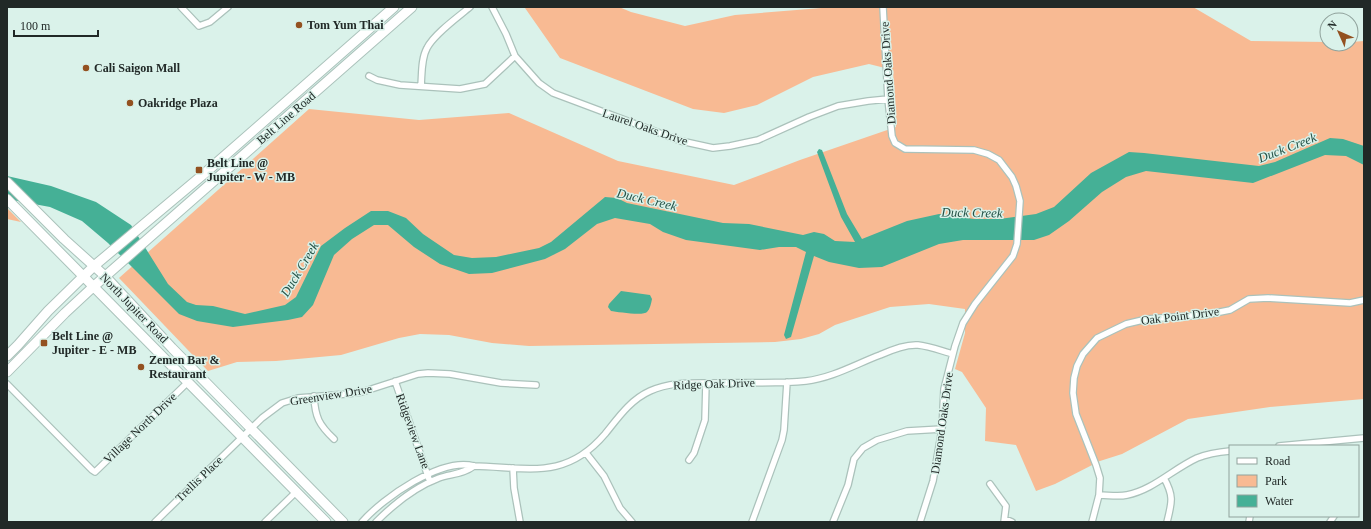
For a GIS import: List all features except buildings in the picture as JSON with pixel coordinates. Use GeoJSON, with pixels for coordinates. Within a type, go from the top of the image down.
{"type":"FeatureCollection","features":[{"type":"Feature","properties":{"kind":"main road"},"geometry":{"type":"LineString","coordinates":[[394,7],[402,16]]}},
{"type":"Feature","properties":{"kind":"main road","name":"Belt Line Road"},"geometry":{"type":"LineString","coordinates":[[7,356],[82,276],[205,173],[394,7]]}},
{"type":"Feature","properties":{"kind":"main road","name":"Belt Line Road"},"geometry":{"type":"LineString","coordinates":[[7,372],[65,313],[105,276],[412,7]]}},
{"type":"Feature","properties":{"kind":"main road"},"geometry":{"type":"LineString","coordinates":[[297,92],[306,101]]}},
{"type":"Feature","properties":{"kind":"main road","name":"North Jupiter Road"},"geometry":{"type":"LineString","coordinates":[[7,182],[59,234],[105,276],[182,358],[343,522]]}},
{"type":"Feature","properties":{"kind":"main road","name":"North Jupiter Road"},"geometry":{"type":"LineString","coordinates":[[7,199],[326,522]]}},
{"type":"Feature","properties":{"kind":"main road"},"geometry":{"type":"LineString","coordinates":[[173,367],[182,358]]}},
{"type":"Feature","properties":{"kind":"street"},"geometry":{"type":"LineString","coordinates":[[181,7],[199,26],[210,22],[228,7]]}},
{"type":"Feature","properties":{"kind":"street"},"geometry":{"type":"LineString","coordinates":[[421,86],[422,61],[426,49],[432,40],[470,7]]}},
{"type":"Feature","properties":{"kind":"street","name":"Laurel Oaks Drive"},"geometry":{"type":"LineString","coordinates":[[492,7],[506,34],[515,56],[539,83],[553,93],[681,141],[713,148],[730,146],[758,140],[808,117],[838,106],[868,101],[888,100]]}},
{"type":"Feature","properties":{"kind":"street","name":"Diamond Oaks Drive"},"geometry":{"type":"LineString","coordinates":[[883,7],[888,100],[891,129],[895,143],[905,149],[974,150],[988,154],[999,160],[1012,177],[1020,202],[1017,244],[1013,256],[975,304],[963,323],[953,354],[944,389],[942,429],[933,482],[920,522]]}},
{"type":"Feature","properties":{"kind":"street"},"geometry":{"type":"LineString","coordinates":[[370,76],[377,80],[400,85],[460,90],[485,84],[515,56]]}},
{"type":"Feature","properties":{"kind":"street","name":"Oak Point Drive"},"geometry":{"type":"LineString","coordinates":[[1092,522],[1099,495],[1100,478],[1076,414],[1073,393],[1074,378],[1077,366],[1083,354],[1097,338],[1126,324],[1148,319],[1205,315],[1230,310],[1249,299],[1268,298],[1350,303],[1364,300]]}},
{"type":"Feature","properties":{"kind":"street","name":"Ridge Oak Drive"},"geometry":{"type":"LineString","coordinates":[[362,522],[397,492],[428,474],[450,466],[466,464],[474,466],[532,470],[550,468],[574,460],[586,453],[636,400],[650,391],[667,385],[808,381],[823,377],[906,346],[918,345],[953,354]]}},
{"type":"Feature","properties":{"kind":"street","name":"Greenview Drive"},"geometry":{"type":"LineString","coordinates":[[243,437],[262,418],[282,403],[298,398],[335,396],[362,392],[418,374],[437,373],[501,383],[536,385]]}},
{"type":"Feature","properties":{"kind":"street","name":"Ridgeview Lane"},"geometry":{"type":"LineString","coordinates":[[395,381],[430,482]]}},
{"type":"Feature","properties":{"kind":"street","name":"Village North Drive"},"geometry":{"type":"LineString","coordinates":[[7,384],[58,438],[95,472],[188,382]]}},
{"type":"Feature","properties":{"kind":"street"},"geometry":{"type":"LineString","coordinates":[[752,522],[782,440],[787,382]]}},
{"type":"Feature","properties":{"kind":"street"},"geometry":{"type":"LineString","coordinates":[[689,460],[694,453],[704,420],[706,383]]}},
{"type":"Feature","properties":{"kind":"street"},"geometry":{"type":"LineString","coordinates":[[314,396],[317,420],[326,432],[334,439]]}},
{"type":"Feature","properties":{"kind":"street"},"geometry":{"type":"LineString","coordinates":[[833,522],[848,485],[854,459],[863,448],[877,440],[906,431],[942,429]]}},
{"type":"Feature","properties":{"kind":"street","name":"Trellis Place"},"geometry":{"type":"LineString","coordinates":[[155,522],[243,437]]}},
{"type":"Feature","properties":{"kind":"street"},"geometry":{"type":"LineString","coordinates":[[1299,445],[1340,443],[1364,438]]}},
{"type":"Feature","properties":{"kind":"street"},"geometry":{"type":"LineString","coordinates":[[1099,495],[1126,495],[1151,486],[1198,458],[1215,453],[1229,451]]}},
{"type":"Feature","properties":{"kind":"street"},"geometry":{"type":"LineString","coordinates":[[586,453],[604,476],[620,508],[632,522]]}},
{"type":"Feature","properties":{"kind":"street","name":"Ridge Oak Drive"},"geometry":{"type":"LineString","coordinates":[[376,522],[410,493],[430,482],[452,474],[467,471],[474,466]]}},
{"type":"Feature","properties":{"kind":"street"},"geometry":{"type":"LineString","coordinates":[[513,468],[514,488],[520,522]]}},
{"type":"Feature","properties":{"kind":"street"},"geometry":{"type":"LineString","coordinates":[[1164,478],[1170,490],[1171,503],[1167,522]]}},
{"type":"Feature","properties":{"kind":"street"},"geometry":{"type":"LineString","coordinates":[[990,484],[1006,506],[1004,520],[1012,522]]}},
{"type":"Feature","properties":{"kind":"street"},"geometry":{"type":"LineString","coordinates":[[265,522],[296,492]]}},
{"type":"Feature","properties":{"kind":"green space"},"geometry":{"type":"Polygon","coordinates":[[[619,7],[631,12],[685,26],[735,15],[834,7],[1193,7],[1251,41],[1319,42],[1319,52],[1359,52],[1359,41],[1364,41],[1364,399],[1270,407],[1188,419],[1122,454],[1100,461],[1055,484],[1036,491],[1016,445],[985,441],[986,408],[962,372],[955,369],[965,333],[965,309],[929,304],[890,307],[835,325],[819,334],[801,339],[775,342],[529,346],[492,343],[449,335],[420,334],[399,338],[341,355],[276,361],[237,362],[208,371],[119,278],[309,109],[419,120],[509,113],[618,161],[734,185],[800,160],[896,127],[893,70],[869,64],[813,77],[757,105],[724,113],[693,109],[560,58],[525,8],[619,7]]]}},
{"type":"Feature","properties":{"kind":"green space"},"geometry":{"type":"Polygon","coordinates":[[[7,208],[21,222],[7,219],[7,208]]]}},
{"type":"Feature","properties":{"kind":"water"},"geometry":{"type":"Polygon","coordinates":[[[1330,138],[1343,139],[1364,146],[1364,165],[1346,156],[1325,155],[1253,183],[1146,171],[1126,177],[1102,192],[1069,221],[1049,235],[1034,240],[963,240],[939,244],[882,267],[859,268],[829,262],[814,256],[791,337],[786,339],[784,335],[806,252],[796,247],[779,247],[760,250],[686,240],[663,232],[650,224],[615,218],[597,224],[565,249],[545,259],[492,273],[469,274],[440,264],[414,247],[388,225],[374,225],[352,239],[334,255],[313,305],[302,317],[233,327],[197,321],[179,314],[108,243],[82,221],[50,207],[7,199],[7,176],[51,186],[96,202],[131,225],[168,284],[187,302],[196,305],[213,306],[245,314],[285,305],[296,297],[321,246],[371,211],[388,211],[406,218],[423,234],[454,255],[472,258],[496,257],[539,248],[551,242],[605,197],[617,198],[627,203],[723,223],[749,224],[803,235],[814,232],[824,234],[835,241],[855,242],[841,217],[817,152],[819,149],[822,150],[847,214],[862,239],[907,221],[939,214],[974,219],[999,219],[1036,214],[1054,207],[1091,173],[1129,152],[1259,166],[1275,162],[1330,138]]]}},
{"type":"Feature","properties":{"kind":"water"},"geometry":{"type":"Polygon","coordinates":[[[621,291],[650,295],[652,299],[648,311],[645,313],[636,314],[611,311],[608,307],[609,304],[621,291]]]}},
{"type":"Feature","properties":{"kind":"place","name":"Tom Yum Thai"},"geometry":{"type":"Point","coordinates":[299,25]}},
{"type":"Feature","properties":{"kind":"place","name":"Cali Saigon Mall"},"geometry":{"type":"Point","coordinates":[86,68]}},
{"type":"Feature","properties":{"kind":"place","name":"Oakridge Plaza"},"geometry":{"type":"Point","coordinates":[130,103]}},
{"type":"Feature","properties":{"kind":"place","name":"Belt Line @ Jupiter - W - MB"},"geometry":{"type":"Point","coordinates":[199,170]}},
{"type":"Feature","properties":{"kind":"place","name":"Belt Line @ Jupiter - E - MB"},"geometry":{"type":"Point","coordinates":[44,343]}},
{"type":"Feature","properties":{"kind":"place","name":"Zemen Bar & Restaurant"},"geometry":{"type":"Point","coordinates":[141,367]}},
{"type":"Feature","properties":{"kind":"water label","name":"Duck Creek"},"geometry":{"type":"Point","coordinates":[1287,147]}},
{"type":"Feature","properties":{"kind":"water label","name":"Duck Creek"},"geometry":{"type":"Point","coordinates":[647,199]}},
{"type":"Feature","properties":{"kind":"water label","name":"Duck Creek"},"geometry":{"type":"Point","coordinates":[972,212]}},
{"type":"Feature","properties":{"kind":"water label","name":"Duck Creek"},"geometry":{"type":"Point","coordinates":[299,269]}}]}
